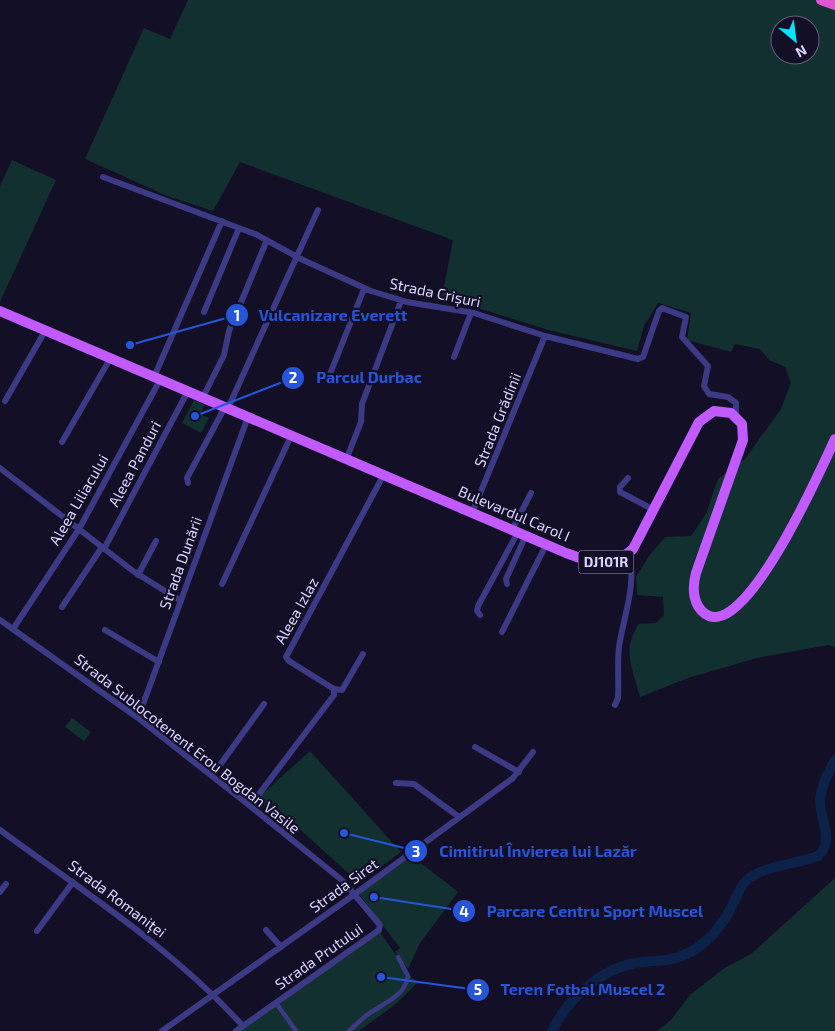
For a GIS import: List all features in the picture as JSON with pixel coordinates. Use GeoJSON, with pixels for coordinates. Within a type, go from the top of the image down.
{"type":"FeatureCollection","features":[{"type":"Feature","properties":{"kind":"highway"},"geometry":{"type":"LineString","coordinates":[[821,0],[835,5]]}},
{"type":"Feature","properties":{"kind":"main road","name":"Bulevardul Carol I"},"geometry":{"type":"LineString","coordinates":[[0,311],[546,545],[595,562],[613,561],[628,554]]}},
{"type":"Feature","properties":{"kind":"main road","name":"DJ101R"},"geometry":{"type":"LineString","coordinates":[[628,554],[636,544],[699,422],[709,413],[720,410],[736,416]]}},
{"type":"Feature","properties":{"kind":"main road"},"geometry":{"type":"LineString","coordinates":[[736,416],[744,429],[743,440],[694,581],[694,594],[697,603],[703,611],[713,616],[725,615],[736,608],[765,573],[782,546],[835,439]]}},
{"type":"Feature","properties":{"kind":"street","name":"Strada Crișuri"},"geometry":{"type":"LineString","coordinates":[[103,177],[222,221],[267,240],[295,256],[364,289],[401,301],[471,313],[545,336],[640,360],[643,357],[658,311],[664,307],[686,316],[682,337],[684,342],[705,360],[708,366],[703,383],[706,390],[709,394],[732,399],[736,402],[736,416]]}},
{"type":"Feature","properties":{"kind":"street"},"geometry":{"type":"LineString","coordinates":[[188,483],[187,478],[226,408],[318,210]]}},
{"type":"Feature","properties":{"kind":"street","name":"Aleea Liliacului"},"geometry":{"type":"LineString","coordinates":[[13,629],[79,529],[157,378],[222,221]]}},
{"type":"Feature","properties":{"kind":"street"},"geometry":{"type":"LineString","coordinates":[[204,312],[239,228]]}},
{"type":"Feature","properties":{"kind":"street"},"geometry":{"type":"LineString","coordinates":[[203,397],[224,355],[229,331],[267,240]]}},
{"type":"Feature","properties":{"kind":"street"},"geometry":{"type":"LineString","coordinates":[[330,374],[364,289]]}},
{"type":"Feature","properties":{"kind":"street"},"geometry":{"type":"LineString","coordinates":[[346,460],[361,422],[362,404],[401,301]]}},
{"type":"Feature","properties":{"kind":"street"},"geometry":{"type":"LineString","coordinates":[[454,357],[471,313]]}},
{"type":"Feature","properties":{"kind":"street"},"geometry":{"type":"LineString","coordinates":[[5,401],[45,331]]}},
{"type":"Feature","properties":{"kind":"street","name":"Strada Grădinii"},"geometry":{"type":"LineString","coordinates":[[472,513],[545,336]]}},
{"type":"Feature","properties":{"kind":"street"},"geometry":{"type":"LineString","coordinates":[[62,442],[110,359]]}},
{"type":"Feature","properties":{"kind":"street","name":"Aleea Panduri"},"geometry":{"type":"LineString","coordinates":[[62,607],[103,548],[188,391]]}},
{"type":"Feature","properties":{"kind":"street","name":"Strada Dunării"},"geometry":{"type":"LineString","coordinates":[[138,718],[248,417]]}},
{"type":"Feature","properties":{"kind":"street"},"geometry":{"type":"LineString","coordinates":[[222,584],[291,436]]}},
{"type":"Feature","properties":{"kind":"street"},"geometry":{"type":"LineString","coordinates":[[0,468],[138,574],[181,601]]}},
{"type":"Feature","properties":{"kind":"street","name":"Aleea Izlaz"},"geometry":{"type":"LineString","coordinates":[[334,689],[288,661],[286,657],[382,476]]}},
{"type":"Feature","properties":{"kind":"street"},"geometry":{"type":"LineString","coordinates":[[628,478],[620,488],[620,492],[654,510]]}},
{"type":"Feature","properties":{"kind":"street"},"geometry":{"type":"LineString","coordinates":[[507,584],[506,579],[531,493]]}},
{"type":"Feature","properties":{"kind":"street"},"geometry":{"type":"LineString","coordinates":[[480,614],[477,611],[478,606],[519,532]]}},
{"type":"Feature","properties":{"kind":"street"},"geometry":{"type":"LineString","coordinates":[[138,574],[156,541]]}},
{"type":"Feature","properties":{"kind":"street"},"geometry":{"type":"LineString","coordinates":[[502,632],[546,545]]}},
{"type":"Feature","properties":{"kind":"street"},"geometry":{"type":"LineString","coordinates":[[615,705],[618,698],[620,644],[630,578],[631,565],[628,554]]}},
{"type":"Feature","properties":{"kind":"street","name":"Strada Sublocotenent Erou Bogdan Vasile"},"geometry":{"type":"LineString","coordinates":[[0,620],[138,718],[343,881],[355,894]]}},
{"type":"Feature","properties":{"kind":"street"},"geometry":{"type":"LineString","coordinates":[[105,630],[159,662]]}},
{"type":"Feature","properties":{"kind":"street"},"geometry":{"type":"LineString","coordinates":[[250,806],[334,695],[334,689],[342,690],[363,654]]}},
{"type":"Feature","properties":{"kind":"street"},"geometry":{"type":"LineString","coordinates":[[212,776],[264,704]]}},
{"type":"Feature","properties":{"kind":"street"},"geometry":{"type":"LineString","coordinates":[[475,748],[519,772]]}},
{"type":"Feature","properties":{"kind":"street","name":"Strada Siret"},"geometry":{"type":"LineString","coordinates":[[162,1031],[355,894],[519,772],[533,752]]}},
{"type":"Feature","properties":{"kind":"street"},"geometry":{"type":"LineString","coordinates":[[396,783],[414,784],[459,817]]}},
{"type":"Feature","properties":{"kind":"street","name":"Strada Romaniței"},"geometry":{"type":"LineString","coordinates":[[0,830],[160,946],[214,994],[243,1026]]}},
{"type":"Feature","properties":{"kind":"street"},"geometry":{"type":"LineString","coordinates":[[37,931],[73,882]]}},
{"type":"Feature","properties":{"kind":"street"},"geometry":{"type":"LineString","coordinates":[[0,892],[6,884]]}},
{"type":"Feature","properties":{"kind":"street","name":"Strada Prutului"},"geometry":{"type":"LineString","coordinates":[[236,1031],[380,928],[355,894]]}},
{"type":"Feature","properties":{"kind":"street"},"geometry":{"type":"LineString","coordinates":[[266,930],[281,947]]}},
{"type":"Feature","properties":{"kind":"street"},"geometry":{"type":"LineString","coordinates":[[349,1031],[369,1014],[393,1000],[405,986],[408,976],[398,957]]}},
{"type":"Feature","properties":{"kind":"street"},"geometry":{"type":"LineString","coordinates":[[276,1003],[296,1031]]}},
{"type":"Feature","properties":{"kind":"green space"},"geometry":{"type":"Polygon","coordinates":[[[188,0],[835,0],[835,647],[828,645],[757,658],[688,678],[640,697],[630,660],[631,642],[639,624],[656,623],[664,615],[663,597],[637,595],[636,577],[649,556],[665,537],[691,536],[706,514],[718,479],[745,459],[781,409],[791,383],[785,367],[769,360],[760,349],[735,344],[731,352],[687,340],[691,313],[658,303],[644,326],[637,351],[552,331],[442,297],[453,240],[240,162],[213,211],[167,196],[85,159],[144,28],[170,39],[188,0]]]}},
{"type":"Feature","properties":{"kind":"green space"},"geometry":{"type":"Polygon","coordinates":[[[12,160],[56,180],[0,302],[0,186],[12,160]]]}},
{"type":"Feature","properties":{"kind":"green space"},"geometry":{"type":"Polygon","coordinates":[[[194,400],[205,405],[200,414],[209,418],[201,433],[182,423],[194,400]]]}},
{"type":"Feature","properties":{"kind":"green space"},"geometry":{"type":"Polygon","coordinates":[[[72,718],[91,732],[84,741],[65,727],[72,718]]]}},
{"type":"Feature","properties":{"kind":"green space"},"geometry":{"type":"Polygon","coordinates":[[[310,751],[401,852],[359,883],[282,813],[271,812],[258,798],[310,751]]]}},
{"type":"Feature","properties":{"kind":"green space"},"geometry":{"type":"Polygon","coordinates":[[[412,856],[458,892],[420,943],[408,969],[395,952],[400,948],[359,894],[412,856]]]}},
{"type":"Feature","properties":{"kind":"green space"},"geometry":{"type":"Polygon","coordinates":[[[835,878],[835,1031],[657,1031],[671,1020],[690,995],[723,969],[751,954],[835,878]]]}},
{"type":"Feature","properties":{"kind":"green space"},"geometry":{"type":"Polygon","coordinates":[[[379,930],[407,972],[417,983],[396,1004],[359,1031],[238,1031],[379,930]]]}},
{"type":"Feature","properties":{"kind":"waterway"},"geometry":{"type":"LineString","coordinates":[[552,1031],[576,997],[597,979],[609,972],[635,963],[667,960],[681,956],[702,944],[721,925],[741,887],[752,876],[760,872],[818,856],[823,850],[826,837],[820,801],[821,795],[825,780],[835,760]]}},
{"type":"Feature","properties":{"kind":"place","name":"Vulcanizare Everett"},"geometry":{"type":"Point","coordinates":[130,345]}},
{"type":"Feature","properties":{"kind":"place","name":"Parcul Durbac"},"geometry":{"type":"Point","coordinates":[195,416]}},
{"type":"Feature","properties":{"kind":"place","name":"Cimitirul Învierea lui Lazăr"},"geometry":{"type":"Point","coordinates":[344,833]}},
{"type":"Feature","properties":{"kind":"place","name":"Parcare Centru Sport Muscel"},"geometry":{"type":"Point","coordinates":[374,897]}},
{"type":"Feature","properties":{"kind":"place","name":"Teren Fotbal Muscel 2"},"geometry":{"type":"Point","coordinates":[381,977]}}]}
